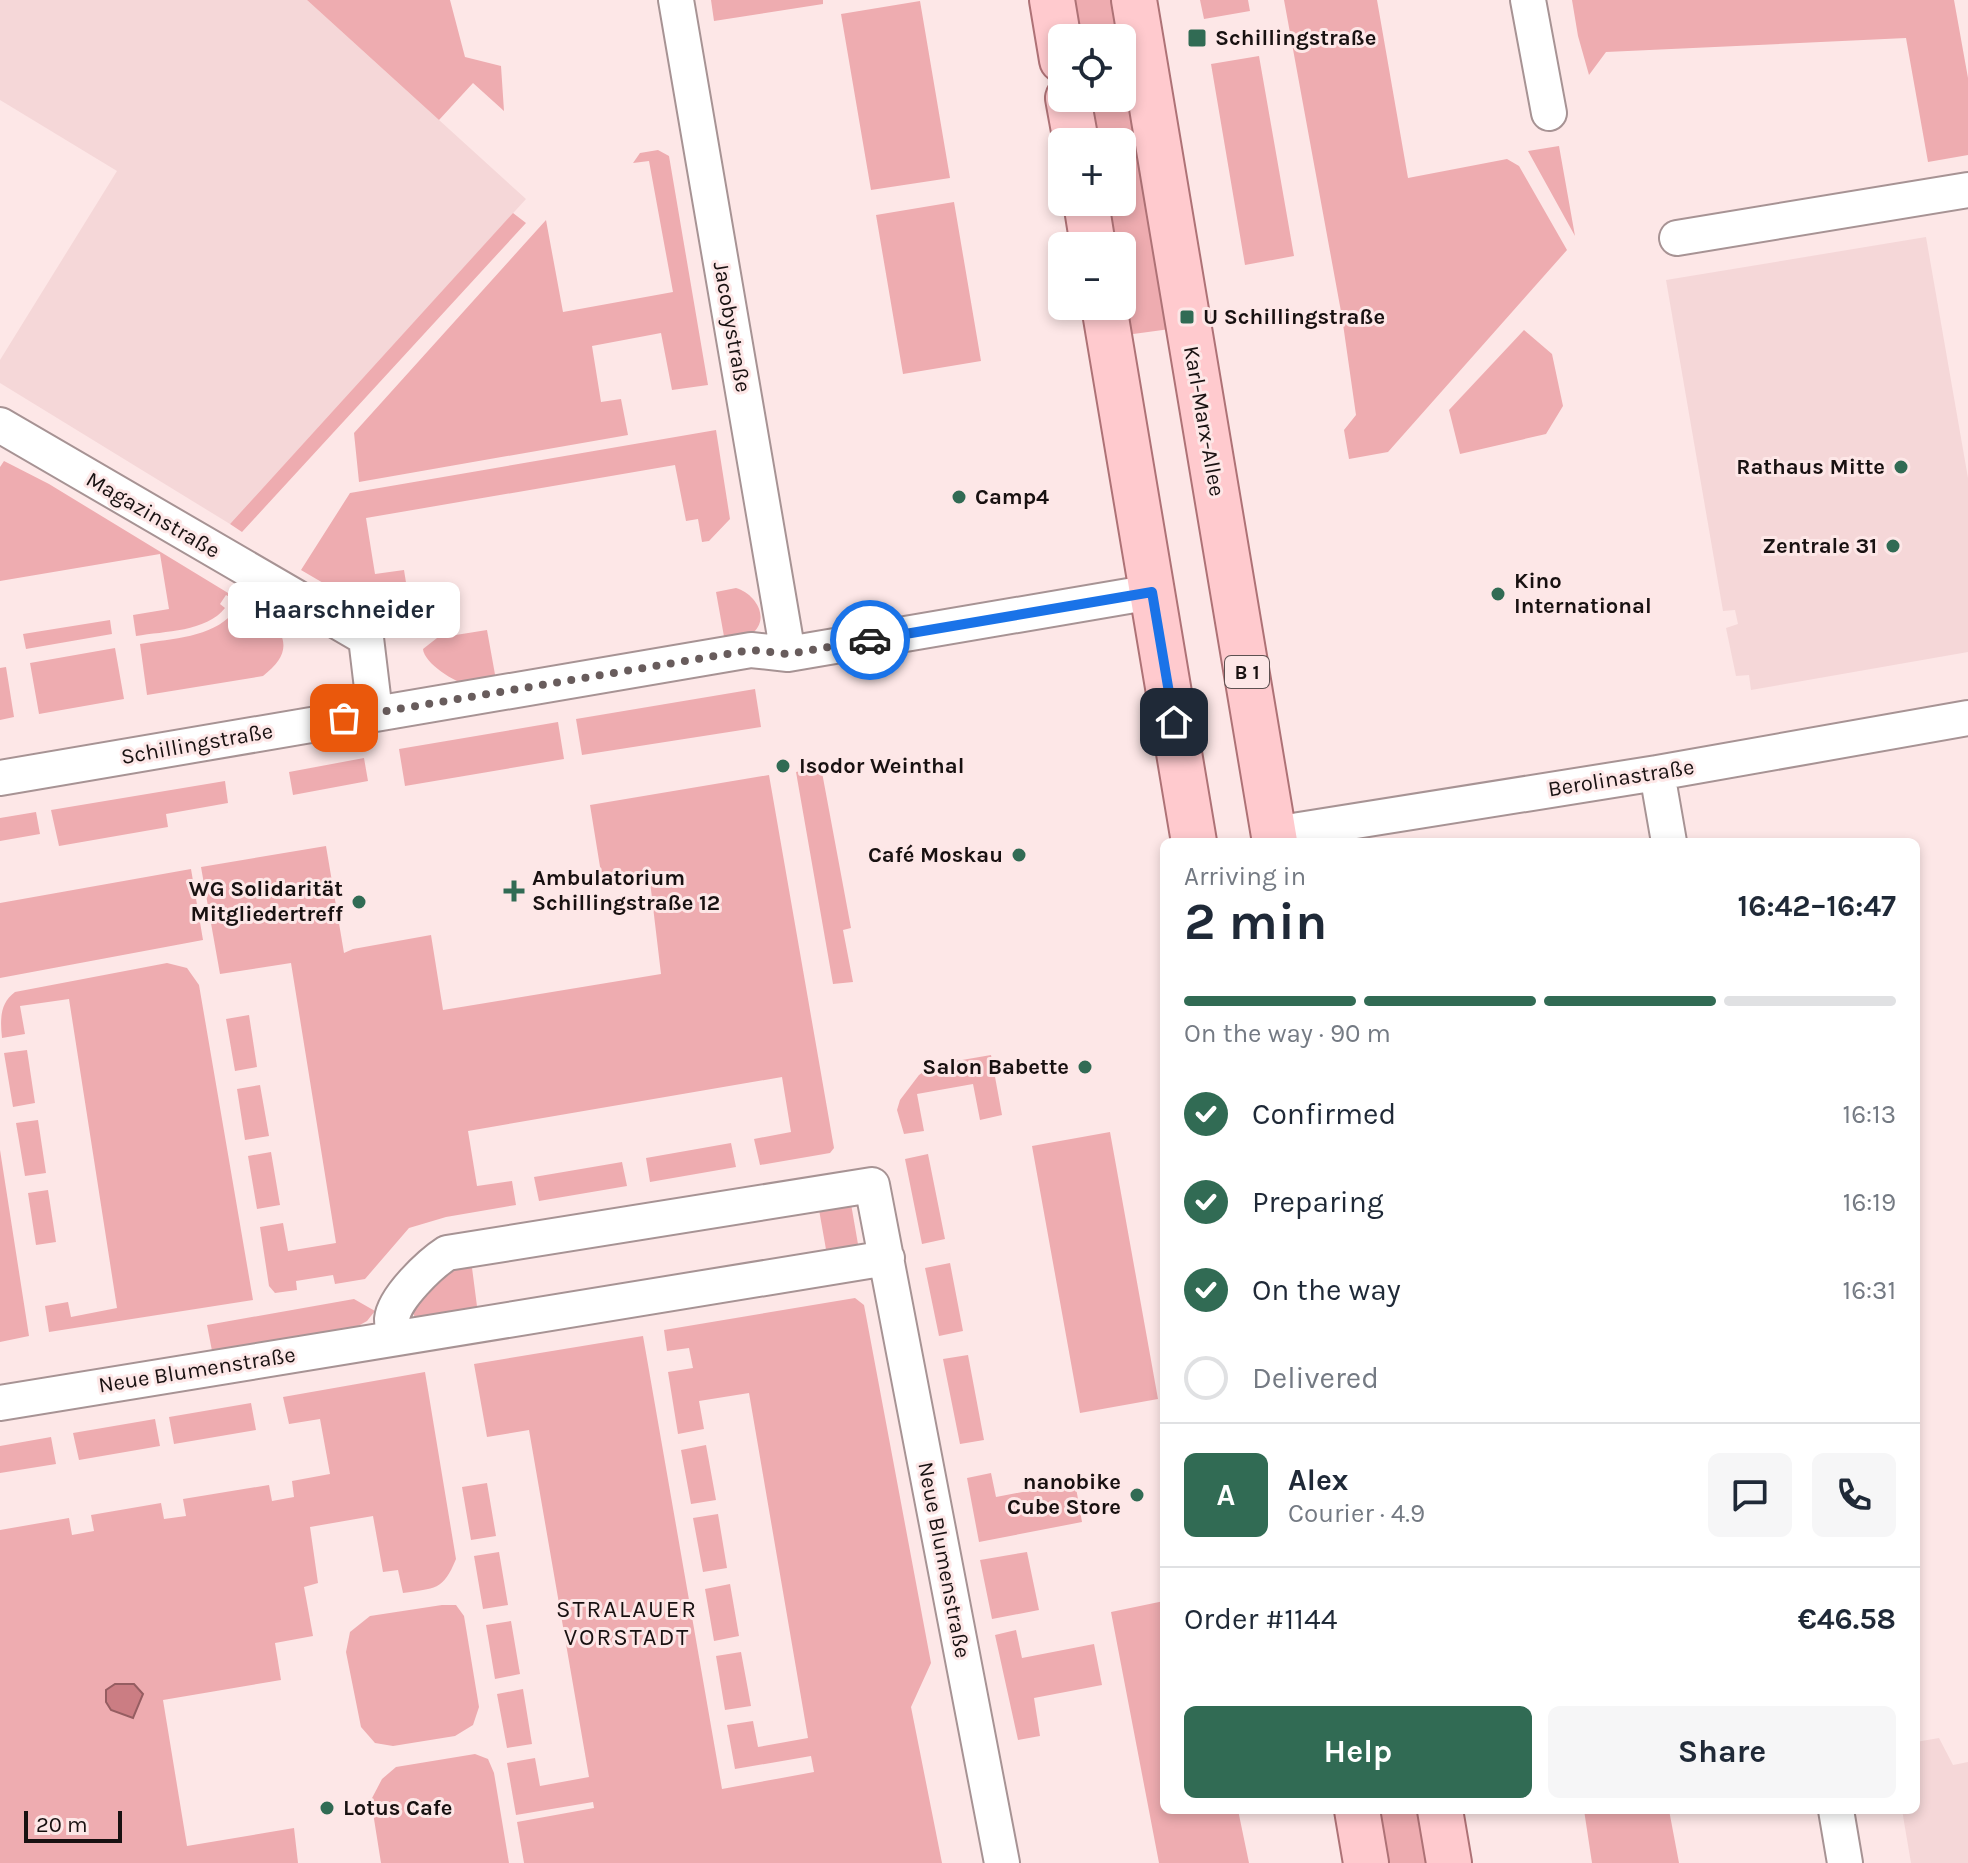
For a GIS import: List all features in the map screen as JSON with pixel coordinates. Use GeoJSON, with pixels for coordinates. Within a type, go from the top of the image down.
{"type":"FeatureCollection","features":[{"type":"Feature","properties":{"kind":"main road"},"geometry":{"type":"LineString","coordinates":[[1052,0],[1056,24]]}},
{"type":"Feature","properties":{"kind":"main road","name":"Karl-Marx-Allee"},"geometry":{"type":"LineString","coordinates":[[1134,0],[1275,838]]}},
{"type":"Feature","properties":{"kind":"main road"},"geometry":{"type":"LineString","coordinates":[[1106,320],[1193,838]]}},
{"type":"Feature","properties":{"kind":"main road"},"geometry":{"type":"LineString","coordinates":[[1358,1814],[1366,1863]]}},
{"type":"Feature","properties":{"kind":"main road"},"geometry":{"type":"LineString","coordinates":[[1441,1814],[1449,1863]]}},
{"type":"Feature","properties":{"kind":"street","name":"Jacobystraße"},"geometry":{"type":"LineString","coordinates":[[676,0],[788,654]]}},
{"type":"Feature","properties":{"kind":"street"},"geometry":{"type":"LineString","coordinates":[[1528,0],[1549,113]]}},
{"type":"Feature","properties":{"kind":"street"},"geometry":{"type":"LineString","coordinates":[[1677,238],[1968,190]]}},
{"type":"Feature","properties":{"kind":"street","name":"Magazinstraße"},"geometry":{"type":"LineString","coordinates":[[0,425],[366,638],[375,713]]}},
{"type":"Feature","properties":{"kind":"street","name":"Schillingstraße"},"geometry":{"type":"LineString","coordinates":[[0,778],[751,650],[788,654],[1152,592]]}},
{"type":"Feature","properties":{"kind":"street","name":"Berolinastraße"},"geometry":{"type":"LineString","coordinates":[[1275,838],[1968,718]]}},
{"type":"Feature","properties":{"kind":"street"},"geometry":{"type":"LineString","coordinates":[[1657,773],[1668,838]]}},
{"type":"Feature","properties":{"kind":"street","name":"Neue Blumenstraße"},"geometry":{"type":"LineString","coordinates":[[395,1338],[392,1317],[416,1278],[432,1262],[447,1253],[872,1185],[1002,1863]]}},
{"type":"Feature","properties":{"kind":"street","name":"Neue Blumenstraße"},"geometry":{"type":"LineString","coordinates":[[0,1403],[887,1258]]}},
{"type":"Feature","properties":{"kind":"street"},"geometry":{"type":"LineString","coordinates":[[1837,1814],[1845,1863]]}},
{"type":"Feature","properties":{"kind":"shaded area"},"geometry":{"type":"Polygon","coordinates":[[[0,0],[307,0],[526,199],[230,524],[0,383],[0,360],[117,171],[0,100],[0,0]]]}},
{"type":"Feature","properties":{"kind":"shaded area"},"geometry":{"type":"Polygon","coordinates":[[[307,0],[450,0],[465,57],[501,66],[504,111],[473,83],[439,120],[307,0]]]}},
{"type":"Feature","properties":{"kind":"shaded area"},"geometry":{"type":"Polygon","coordinates":[[[711,0],[823,0],[823,4],[714,21],[711,0]]]}},
{"type":"Feature","properties":{"kind":"shaded area"},"geometry":{"type":"Polygon","coordinates":[[[1071,0],[1115,0],[1119,24],[1075,24],[1071,0]]]}},
{"type":"Feature","properties":{"kind":"shaded area"},"geometry":{"type":"Polygon","coordinates":[[[1200,0],[1248,0],[1250,11],[1204,19],[1200,0]]]}},
{"type":"Feature","properties":{"kind":"shaded area"},"geometry":{"type":"Polygon","coordinates":[[[1284,0],[1377,0],[1408,178],[1507,159],[1519,166],[1567,250],[1388,452],[1349,459],[1344,430],[1356,415],[1342,317],[1284,0]]]}},
{"type":"Feature","properties":{"kind":"shaded area"},"geometry":{"type":"Polygon","coordinates":[[[1572,0],[1954,0],[1968,78],[1968,155],[1928,162],[1906,38],[1606,52],[1589,75],[1572,0]]]}},
{"type":"Feature","properties":{"kind":"shaded area"},"geometry":{"type":"Polygon","coordinates":[[[920,1],[950,178],[871,190],[841,14],[920,1]]]}},
{"type":"Feature","properties":{"kind":"shaded area"},"geometry":{"type":"Polygon","coordinates":[[[1259,56],[1294,256],[1245,265],[1211,64],[1259,56]]]}},
{"type":"Feature","properties":{"kind":"shaded area"},"geometry":{"type":"Polygon","coordinates":[[[1089,112],[1134,112],[1170,329],[1126,335],[1124,320],[1136,320],[1136,232],[1109,232],[1106,216],[1136,216],[1136,128],[1092,128],[1089,112]]]}},
{"type":"Feature","properties":{"kind":"shaded area"},"geometry":{"type":"Polygon","coordinates":[[[1559,146],[1575,236],[1528,151],[1559,146]]]}},
{"type":"Feature","properties":{"kind":"shaded area"},"geometry":{"type":"Polygon","coordinates":[[[658,150],[669,156],[708,385],[672,390],[661,333],[592,346],[601,402],[621,399],[628,435],[359,482],[354,433],[546,220],[563,312],[673,292],[649,161],[633,163],[640,153],[658,150]]]}},
{"type":"Feature","properties":{"kind":"shaded area"},"geometry":{"type":"Polygon","coordinates":[[[954,202],[981,361],[903,374],[876,215],[954,202]]]}},
{"type":"Feature","properties":{"kind":"shaded area"},"geometry":{"type":"Polygon","coordinates":[[[513,213],[526,223],[242,532],[230,524],[513,213]]]}},
{"type":"Feature","properties":{"kind":"shaded area"},"geometry":{"type":"Polygon","coordinates":[[[1926,237],[1968,478],[1968,652],[1751,690],[1749,675],[1736,676],[1726,628],[1738,624],[1735,610],[1723,611],[1666,280],[1926,237]]]}},
{"type":"Feature","properties":{"kind":"shaded area"},"geometry":{"type":"Polygon","coordinates":[[[1524,330],[1552,354],[1563,406],[1546,434],[1460,454],[1449,410],[1524,330]]]}},
{"type":"Feature","properties":{"kind":"shaded area"},"geometry":{"type":"Polygon","coordinates":[[[716,430],[730,519],[709,541],[702,542],[698,519],[686,521],[675,465],[366,518],[375,574],[404,570],[408,595],[359,604],[301,570],[350,493],[716,430]]]}},
{"type":"Feature","properties":{"kind":"shaded area"},"geometry":{"type":"Polygon","coordinates":[[[4,461],[49,484],[269,618],[283,641],[277,662],[263,676],[147,695],[140,644],[203,632],[214,628],[233,613],[239,616],[245,606],[226,595],[220,604],[225,608],[207,622],[184,629],[136,636],[133,615],[169,609],[160,554],[0,581],[0,467],[4,461]]]}},
{"type":"Feature","properties":{"kind":"shaded area"},"geometry":{"type":"Polygon","coordinates":[[[736,588],[749,595],[758,606],[759,626],[745,637],[725,642],[716,592],[736,588]]]}},
{"type":"Feature","properties":{"kind":"shaded area"},"geometry":{"type":"Polygon","coordinates":[[[110,620],[112,634],[26,649],[23,634],[110,620]]]}},
{"type":"Feature","properties":{"kind":"shaded area"},"geometry":{"type":"Polygon","coordinates":[[[487,630],[496,680],[475,685],[463,683],[441,672],[423,649],[437,638],[487,630]]]}},
{"type":"Feature","properties":{"kind":"shaded area"},"geometry":{"type":"Polygon","coordinates":[[[115,648],[124,699],[39,714],[30,663],[115,648]]]}},
{"type":"Feature","properties":{"kind":"shaded area"},"geometry":{"type":"Polygon","coordinates":[[[6,667],[14,717],[0,720],[0,668],[6,667]]]}},
{"type":"Feature","properties":{"kind":"shaded area"},"geometry":{"type":"Polygon","coordinates":[[[755,689],[761,727],[582,755],[576,719],[755,689]]]}},
{"type":"Feature","properties":{"kind":"shaded area"},"geometry":{"type":"Polygon","coordinates":[[[558,722],[564,759],[405,786],[399,749],[558,722]]]}},
{"type":"Feature","properties":{"kind":"shaded area"},"geometry":{"type":"Polygon","coordinates":[[[364,758],[368,781],[293,795],[289,772],[364,758]]]}},
{"type":"Feature","properties":{"kind":"shaded area"},"geometry":{"type":"Polygon","coordinates":[[[821,767],[851,928],[843,930],[853,982],[833,984],[796,772],[821,767]]]}},
{"type":"Feature","properties":{"kind":"shaded area"},"geometry":{"type":"Polygon","coordinates":[[[769,775],[834,1148],[830,1153],[760,1165],[754,1139],[791,1132],[782,1077],[468,1131],[477,1186],[512,1181],[516,1205],[446,1217],[409,1228],[365,1279],[335,1284],[333,1275],[296,1281],[297,1290],[275,1293],[269,1286],[260,1227],[283,1223],[288,1251],[336,1243],[291,963],[220,974],[201,867],[326,846],[344,953],[431,935],[443,1010],[661,974],[649,873],[602,879],[590,805],[769,775]]]}},
{"type":"Feature","properties":{"kind":"shaded area"},"geometry":{"type":"Polygon","coordinates":[[[225,781],[228,803],[166,814],[168,827],[59,846],[51,810],[225,781]]]}},
{"type":"Feature","properties":{"kind":"shaded area"},"geometry":{"type":"Polygon","coordinates":[[[36,812],[40,834],[0,841],[0,818],[36,812]]]}},
{"type":"Feature","properties":{"kind":"shaded area"},"geometry":{"type":"Polygon","coordinates":[[[191,869],[203,940],[0,978],[0,903],[191,869]]]}},
{"type":"Feature","properties":{"kind":"shaded area"},"geometry":{"type":"Polygon","coordinates":[[[167,963],[187,968],[199,985],[253,1300],[49,1332],[45,1306],[68,1302],[71,1317],[117,1308],[69,999],[20,1006],[25,1034],[2,1038],[4,1006],[15,992],[167,963]]]}},
{"type":"Feature","properties":{"kind":"shaded area"},"geometry":{"type":"Polygon","coordinates":[[[249,1015],[257,1067],[235,1071],[226,1019],[249,1015]]]}},
{"type":"Feature","properties":{"kind":"shaded area"},"geometry":{"type":"Polygon","coordinates":[[[27,1050],[35,1103],[13,1107],[4,1053],[27,1050]]]}},
{"type":"Feature","properties":{"kind":"shaded area"},"geometry":{"type":"Polygon","coordinates":[[[991,1055],[1002,1115],[980,1120],[973,1084],[917,1094],[924,1131],[904,1134],[897,1110],[900,1100],[919,1075],[933,1065],[991,1055]]]}},
{"type":"Feature","properties":{"kind":"shaded area"},"geometry":{"type":"Polygon","coordinates":[[[260,1085],[269,1136],[245,1140],[237,1089],[260,1085]]]}},
{"type":"Feature","properties":{"kind":"shaded area"},"geometry":{"type":"Polygon","coordinates":[[[38,1120],[46,1173],[25,1176],[16,1123],[38,1120]]]}},
{"type":"Feature","properties":{"kind":"shaded area"},"geometry":{"type":"Polygon","coordinates":[[[1110,1132],[1158,1399],[1080,1413],[1032,1146],[1110,1132]]]}},
{"type":"Feature","properties":{"kind":"shaded area"},"geometry":{"type":"Polygon","coordinates":[[[731,1143],[736,1167],[650,1182],[646,1158],[731,1143]]]}},
{"type":"Feature","properties":{"kind":"shaded area"},"geometry":{"type":"Polygon","coordinates":[[[0,1150],[29,1336],[0,1342],[0,1150]]]}},
{"type":"Feature","properties":{"kind":"shaded area"},"geometry":{"type":"Polygon","coordinates":[[[271,1152],[280,1205],[257,1209],[248,1156],[271,1152]]]}},
{"type":"Feature","properties":{"kind":"shaded area"},"geometry":{"type":"Polygon","coordinates":[[[928,1154],[945,1239],[922,1244],[905,1159],[928,1154]]]}},
{"type":"Feature","properties":{"kind":"shaded area"},"geometry":{"type":"Polygon","coordinates":[[[622,1162],[627,1186],[539,1201],[534,1177],[622,1162]]]}},
{"type":"Feature","properties":{"kind":"shaded area"},"geometry":{"type":"Polygon","coordinates":[[[48,1190],[56,1242],[36,1245],[28,1193],[48,1190]]]}},
{"type":"Feature","properties":{"kind":"shaded area"},"geometry":{"type":"Polygon","coordinates":[[[850,1198],[859,1250],[827,1255],[818,1204],[850,1198]]]}},
{"type":"Feature","properties":{"kind":"shaded area"},"geometry":{"type":"Polygon","coordinates":[[[471,1260],[478,1314],[417,1323],[412,1310],[440,1273],[471,1260]]]}},
{"type":"Feature","properties":{"kind":"shaded area"},"geometry":{"type":"Polygon","coordinates":[[[950,1263],[963,1331],[939,1336],[925,1268],[950,1263]]]}},
{"type":"Feature","properties":{"kind":"shaded area"},"geometry":{"type":"Polygon","coordinates":[[[855,1298],[864,1305],[931,1663],[911,1707],[942,1863],[524,1863],[517,1822],[594,1808],[593,1802],[516,1815],[507,1763],[535,1758],[540,1786],[589,1777],[529,1430],[487,1437],[474,1364],[643,1336],[722,1789],[814,1772],[811,1756],[735,1769],[727,1725],[753,1721],[758,1747],[808,1738],[749,1393],[699,1401],[704,1429],[678,1434],[668,1372],[693,1368],[689,1348],[667,1351],[664,1330],[855,1298]]]}},
{"type":"Feature","properties":{"kind":"shaded area"},"geometry":{"type":"Polygon","coordinates":[[[354,1299],[375,1311],[367,1321],[351,1330],[213,1356],[207,1325],[354,1299]]]}},
{"type":"Feature","properties":{"kind":"shaded area"},"geometry":{"type":"Polygon","coordinates":[[[968,1355],[984,1440],[960,1444],[943,1359],[968,1355]]]}},
{"type":"Feature","properties":{"kind":"shaded area"},"geometry":{"type":"Polygon","coordinates":[[[425,1372],[456,1559],[447,1577],[437,1586],[403,1593],[398,1570],[383,1572],[373,1516],[310,1527],[318,1583],[304,1587],[313,1636],[275,1643],[281,1680],[163,1700],[187,1846],[294,1828],[298,1863],[0,1863],[0,1530],[69,1518],[72,1535],[94,1531],[91,1515],[161,1503],[164,1519],[186,1516],[183,1499],[269,1485],[272,1501],[294,1497],[292,1481],[330,1474],[320,1419],[289,1424],[283,1397],[425,1372]]]}},
{"type":"Feature","properties":{"kind":"shaded area"},"geometry":{"type":"Polygon","coordinates":[[[251,1403],[256,1430],[174,1444],[169,1417],[251,1403]]]}},
{"type":"Feature","properties":{"kind":"shaded area"},"geometry":{"type":"Polygon","coordinates":[[[155,1419],[160,1446],[79,1460],[73,1433],[155,1419]]]}},
{"type":"Feature","properties":{"kind":"shaded area"},"geometry":{"type":"Polygon","coordinates":[[[51,1437],[56,1464],[0,1473],[0,1446],[51,1437]]]}},
{"type":"Feature","properties":{"kind":"shaded area"},"geometry":{"type":"Polygon","coordinates":[[[706,1445],[716,1500],[691,1504],[681,1450],[706,1445]]]}},
{"type":"Feature","properties":{"kind":"shaded area"},"geometry":{"type":"Polygon","coordinates":[[[991,1473],[996,1497],[1075,1482],[1082,1522],[979,1542],[967,1478],[991,1473]]]}},
{"type":"Feature","properties":{"kind":"shaded area"},"geometry":{"type":"Polygon","coordinates":[[[487,1483],[496,1536],[471,1540],[462,1487],[487,1483]]]}},
{"type":"Feature","properties":{"kind":"shaded area"},"geometry":{"type":"Polygon","coordinates":[[[718,1514],[727,1568],[703,1572],[693,1518],[718,1514]]]}},
{"type":"Feature","properties":{"kind":"shaded area"},"geometry":{"type":"Polygon","coordinates":[[[499,1552],[508,1605],[483,1609],[474,1556],[499,1552]]]}},
{"type":"Feature","properties":{"kind":"shaded area"},"geometry":{"type":"Polygon","coordinates":[[[1027,1552],[1039,1610],[992,1619],[980,1560],[1027,1552]]]}},
{"type":"Feature","properties":{"kind":"shaded area"},"geometry":{"type":"Polygon","coordinates":[[[730,1584],[739,1636],[714,1641],[705,1589],[730,1584]]]}},
{"type":"Feature","properties":{"kind":"shaded area"},"geometry":{"type":"Polygon","coordinates":[[[1160,1602],[1160,1814],[1239,1814],[1249,1863],[1159,1863],[1111,1612],[1160,1602]]]}},
{"type":"Feature","properties":{"kind":"shaded area"},"geometry":{"type":"Polygon","coordinates":[[[456,1605],[464,1616],[479,1707],[473,1725],[455,1736],[393,1746],[375,1743],[361,1727],[346,1652],[350,1632],[370,1616],[456,1605]]]}},
{"type":"Feature","properties":{"kind":"shaded area"},"geometry":{"type":"Polygon","coordinates":[[[511,1621],[520,1674],[495,1679],[486,1625],[511,1621]]]}},
{"type":"Feature","properties":{"kind":"shaded area"},"geometry":{"type":"Polygon","coordinates":[[[1016,1630],[1022,1658],[1094,1644],[1102,1685],[1034,1698],[1040,1736],[1018,1740],[995,1635],[1016,1630]]]}},
{"type":"Feature","properties":{"kind":"shaded area"},"geometry":{"type":"Polygon","coordinates":[[[741,1652],[751,1706],[725,1710],[716,1656],[741,1652]]]}},
{"type":"Feature","properties":{"kind":"shaded area"},"geometry":{"type":"Polygon","coordinates":[[[115,1684],[134,1684],[143,1694],[133,1718],[111,1710],[106,1702],[106,1690],[115,1684]]]}},
{"type":"Feature","properties":{"kind":"shaded area"},"geometry":{"type":"Polygon","coordinates":[[[523,1689],[532,1744],[507,1748],[497,1694],[523,1689]]]}},
{"type":"Feature","properties":{"kind":"shaded area"},"geometry":{"type":"Polygon","coordinates":[[[1939,1738],[1953,1765],[1968,1762],[1968,1863],[1911,1863],[1903,1814],[1920,1814],[1920,1741],[1939,1738]]]}},
{"type":"Feature","properties":{"kind":"shaded area"},"geometry":{"type":"Polygon","coordinates":[[[475,1754],[488,1759],[494,1773],[509,1863],[381,1863],[371,1800],[382,1779],[396,1767],[475,1754]]]}},
{"type":"Feature","properties":{"kind":"shaded area"},"geometry":{"type":"Polygon","coordinates":[[[1378,1814],[1421,1814],[1429,1863],[1387,1863],[1378,1814]]]}},
{"type":"Feature","properties":{"kind":"shaded area"},"geometry":{"type":"Polygon","coordinates":[[[1585,1814],[1670,1814],[1679,1863],[1592,1863],[1585,1814]]]}},
{"type":"Feature","properties":{"kind":"way so far"},"geometry":{"type":"LineString","coordinates":[[344,718],[751,650],[788,654],[870,640]]}},
{"type":"Feature","properties":{"kind":"place","name":"Schillingstraße"},"geometry":{"type":"Point","coordinates":[1197,38]}},
{"type":"Feature","properties":{"kind":"place","name":"U Schillingstraße"},"geometry":{"type":"Point","coordinates":[1187,317]}},
{"type":"Feature","properties":{"kind":"place","name":"Rathaus Mitte"},"geometry":{"type":"Point","coordinates":[1901,467]}},
{"type":"Feature","properties":{"kind":"place","name":"Camp4"},"geometry":{"type":"Point","coordinates":[959,497]}},
{"type":"Feature","properties":{"kind":"place","name":"Zentrale 31"},"geometry":{"type":"Point","coordinates":[1893,546]}},
{"type":"Feature","properties":{"kind":"place","name":"Kino International"},"geometry":{"type":"Point","coordinates":[1498,594]}},
{"type":"Feature","properties":{"kind":"place","name":"Haarschneider"},"geometry":{"type":"Point","coordinates":[344,718]}},
{"type":"Feature","properties":{"kind":"place","name":"Isodor Weinthal"},"geometry":{"type":"Point","coordinates":[783,766]}},
{"type":"Feature","properties":{"kind":"place","name":"Café Moskau"},"geometry":{"type":"Point","coordinates":[1019,855]}},
{"type":"Feature","properties":{"kind":"place","name":"Ambulatorium Schillingstraße 12"},"geometry":{"type":"Point","coordinates":[514,891]}},
{"type":"Feature","properties":{"kind":"place","name":"WG Solidarität Mitgliedertreff"},"geometry":{"type":"Point","coordinates":[359,902]}},
{"type":"Feature","properties":{"kind":"place","name":"Salon Babette"},"geometry":{"type":"Point","coordinates":[1085,1067]}},
{"type":"Feature","properties":{"kind":"place","name":"nanobike Cube Store"},"geometry":{"type":"Point","coordinates":[1137,1495]}},
{"type":"Feature","properties":{"kind":"place","name":"Lotus Cafe"},"geometry":{"type":"Point","coordinates":[327,1808]}},
{"type":"Feature","properties":{"kind":"district","name":"STRALAUER VORSTADT"},"geometry":{"type":"Point","coordinates":[627,1623]}},
{"type":"Feature","properties":{"kind":"route"},"geometry":{"type":"LineString","coordinates":[[870,640],[1152,592],[1174,722]]}}]}
